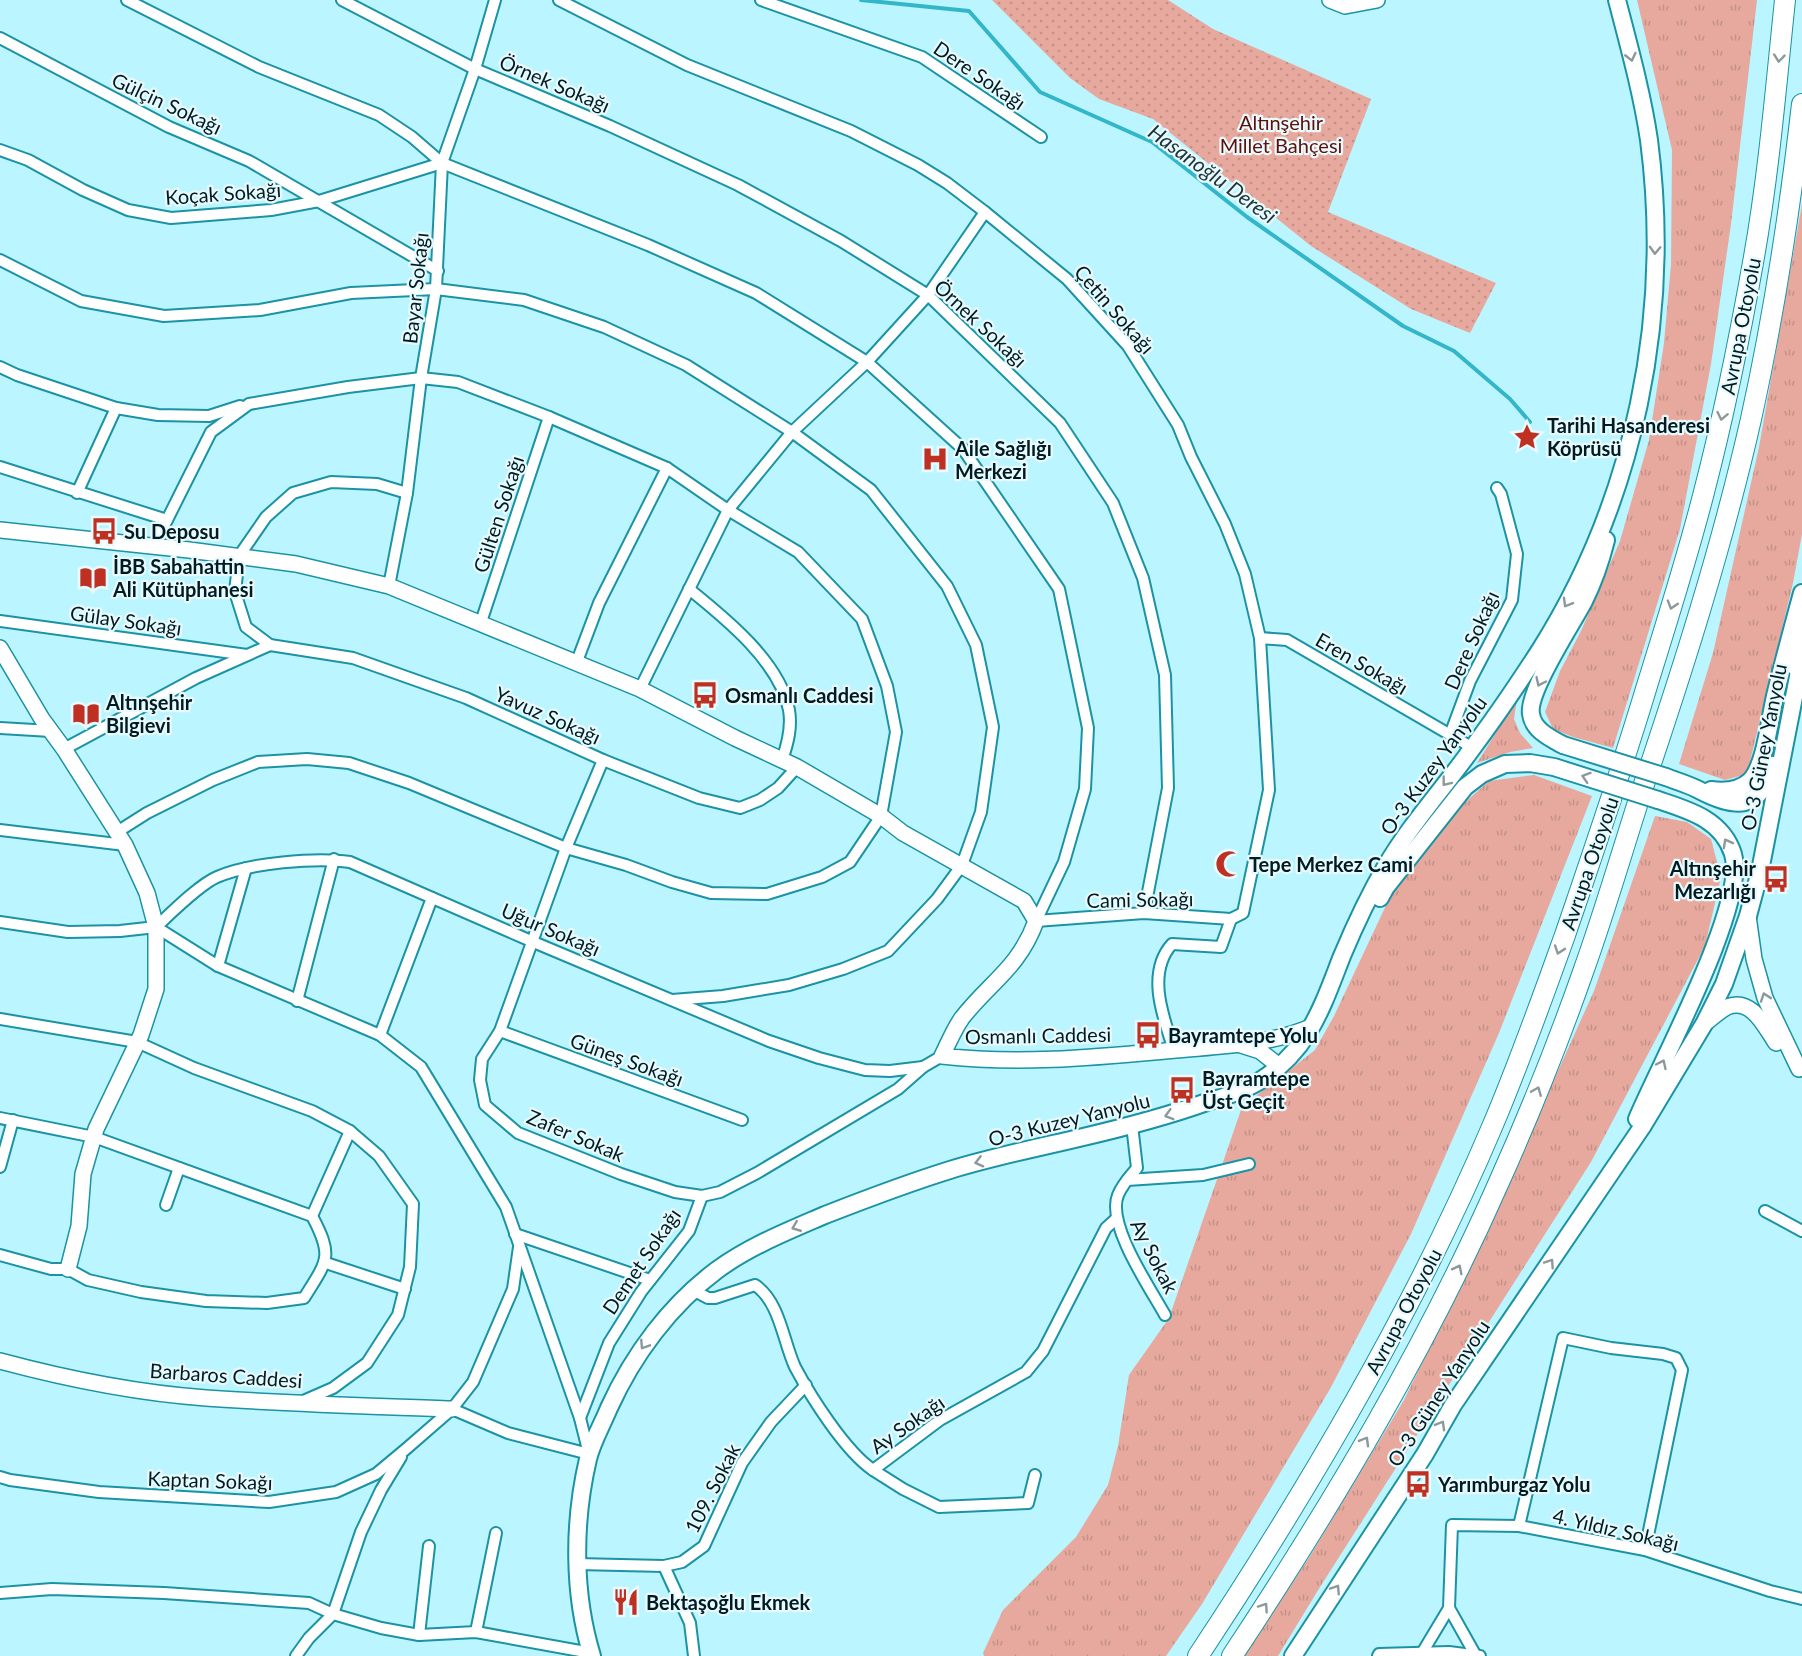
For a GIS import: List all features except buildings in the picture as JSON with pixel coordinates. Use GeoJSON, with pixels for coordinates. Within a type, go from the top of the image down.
{"type":"FeatureCollection","features":[{"type":"Feature","properties":{"kind":"highway","name":"Avrupa Otoyolu"},"geometry":{"type":"LineString","coordinates":[[1197,1656],[1240,1592],[1338,1431],[1421,1277],[1491,1130],[1547,984],[1610,804],[1672,607],[1721,423],[1755,252],[1772,133],[1785,0]]}},
{"type":"Feature","properties":{"kind":"highway","name":"Avrupa Otoyolu"},"geometry":{"type":"LineString","coordinates":[[1232,1656],[1351,1466],[1440,1305],[1499,1181],[1583,972],[1700,613],[1741,457],[1778,286],[1802,104]]}},
{"type":"Feature","properties":{"kind":"main road"},"geometry":{"type":"LineString","coordinates":[[1330,0],[1345,6],[1377,0]]}},
{"type":"Feature","properties":{"kind":"main road","name":"O-3 Kuzey Yanyolu"},"geometry":{"type":"LineString","coordinates":[[592,1654],[581,1605],[577,1564],[581,1501],[589,1454],[615,1396],[646,1341],[693,1290],[717,1269],[767,1239],[846,1207],[954,1169],[1132,1125],[1222,1097],[1257,1083],[1293,1055],[1311,1027],[1324,1005],[1344,951],[1388,862],[1473,748],[1541,648],[1571,596],[1623,472],[1643,390],[1653,299],[1656,233],[1648,137],[1617,0]]}},
{"type":"Feature","properties":{"kind":"main road"},"geometry":{"type":"LineString","coordinates":[[1623,472],[1604,547],[1585,599],[1531,702],[1530,715],[1536,726],[1546,736],[1563,745],[1666,777],[1719,800],[1742,804],[1753,800],[1769,778],[1775,758],[1802,628]]}},
{"type":"Feature","properties":{"kind":"main road"},"geometry":{"type":"LineString","coordinates":[[0,530],[296,564],[390,586],[640,689],[797,767],[882,816],[903,833],[1024,901],[1036,921]]}},
{"type":"Feature","properties":{"kind":"main road"},"geometry":{"type":"LineString","coordinates":[[1695,788],[1729,792],[1741,788],[1754,775],[1763,752],[1785,652],[1802,593]]}},
{"type":"Feature","properties":{"kind":"main road"},"geometry":{"type":"LineString","coordinates":[[0,648],[121,838],[147,893],[156,927],[156,989],[138,1042],[94,1137],[83,1174],[79,1226],[68,1269]]}},
{"type":"Feature","properties":{"kind":"main road","name":"O-3 Güney Yanyolu"},"geometry":{"type":"LineString","coordinates":[[1293,1656],[1425,1454],[1453,1405],[1623,1156],[1704,1024],[1724,984],[1748,916],[1770,820],[1802,656]]}},
{"type":"Feature","properties":{"kind":"main road"},"geometry":{"type":"LineString","coordinates":[[1324,1005],[1386,887],[1465,787],[1482,774],[1505,764],[1530,763],[1554,767],[1700,815],[1714,825],[1733,854],[1735,869],[1733,890],[1716,940],[1644,1102],[1623,1156]]}},
{"type":"Feature","properties":{"kind":"main road"},"geometry":{"type":"LineString","coordinates":[[1748,916],[1754,959],[1765,998],[1800,1070]]}},
{"type":"Feature","properties":{"kind":"main road","name":"Osmanlı Caddesi"},"geometry":{"type":"LineString","coordinates":[[1036,921],[1028,942],[1007,972],[961,1019],[942,1056],[978,1060],[1056,1060],[1241,1045],[1297,1033],[1311,1027]]}},
{"type":"Feature","properties":{"kind":"main road"},"geometry":{"type":"LineString","coordinates":[[1704,1024],[1727,1007],[1737,1005],[1747,1007],[1757,1013],[1779,1046],[1800,1070]]}},
{"type":"Feature","properties":{"kind":"main road"},"geometry":{"type":"LineString","coordinates":[[1241,1045],[1260,1051],[1279,1066]]}},
{"type":"Feature","properties":{"kind":"main road","name":"Barbaros Caddesi"},"geometry":{"type":"LineString","coordinates":[[0,1361],[40,1372],[135,1389],[205,1398],[453,1409]]}},
{"type":"Feature","properties":{"kind":"street"},"geometry":{"type":"LineString","coordinates":[[127,0],[259,67],[379,115],[412,137],[442,163],[648,245],[756,293],[867,362],[963,449],[1059,590],[1088,728],[1085,789],[1064,862],[1036,921]]}},
{"type":"Feature","properties":{"kind":"street","name":"Örnek Sokağı"},"geometry":{"type":"LineString","coordinates":[[342,0],[475,69],[610,126],[738,185],[841,241],[928,295],[1060,423],[1113,503],[1143,578],[1165,675],[1168,788],[1143,913]]}},
{"type":"Feature","properties":{"kind":"street","name":"Bayar Sokağı"},"geometry":{"type":"LineString","coordinates":[[390,586],[407,493],[421,378],[436,289],[442,163],[475,69],[495,0]]}},
{"type":"Feature","properties":{"kind":"street","name":"Çetin Sokağı"},"geometry":{"type":"LineString","coordinates":[[559,0],[687,65],[851,131],[918,165],[947,183],[985,212],[1067,279],[1128,346],[1178,425],[1224,524],[1245,574],[1260,638],[1269,790],[1243,913],[1231,919]]}},
{"type":"Feature","properties":{"kind":"street","name":"Dere Sokağı"},"geometry":{"type":"LineString","coordinates":[[761,0],[922,57],[1041,137]]}},
{"type":"Feature","properties":{"kind":"street","name":"Gülçin Sokağı"},"geometry":{"type":"LineString","coordinates":[[0,38],[169,127],[249,161],[438,271]]}},
{"type":"Feature","properties":{"kind":"street","name":"Koçak Sokağı"},"geometry":{"type":"LineString","coordinates":[[0,150],[28,160],[83,190],[128,210],[171,218],[271,210],[318,201],[442,163]]}},
{"type":"Feature","properties":{"kind":"street"},"geometry":{"type":"LineString","coordinates":[[640,689],[728,510],[792,432],[867,362],[928,295],[985,212]]}},
{"type":"Feature","properties":{"kind":"street"},"geometry":{"type":"LineString","coordinates":[[0,260],[81,301],[164,316],[260,310],[351,293],[436,289],[524,300],[604,327],[686,365],[792,432],[871,490],[947,586],[976,645],[993,727],[981,812],[962,865],[938,899],[888,951],[843,969],[789,985],[723,996],[672,1000]]}},
{"type":"Feature","properties":{"kind":"street"},"geometry":{"type":"LineString","coordinates":[[0,367],[17,375],[116,408],[158,415],[209,416],[249,404],[348,387],[421,378],[458,382],[549,417],[667,468],[728,510],[798,552],[862,619],[887,686],[896,732],[882,816],[850,862],[822,878],[767,894],[711,893],[566,848],[399,780],[349,763],[307,759],[258,762],[204,784],[147,813],[121,838],[0,830]]}},
{"type":"Feature","properties":{"kind":"street"},"geometry":{"type":"LineString","coordinates":[[154,546],[211,432],[249,404]]}},
{"type":"Feature","properties":{"kind":"street"},"geometry":{"type":"LineString","coordinates":[[77,493],[116,408]]}},
{"type":"Feature","properties":{"kind":"street","name":"Gülten Sokağı"},"geometry":{"type":"LineString","coordinates":[[481,622],[549,417]]}},
{"type":"Feature","properties":{"kind":"street"},"geometry":{"type":"LineString","coordinates":[[0,467],[167,520]]}},
{"type":"Feature","properties":{"kind":"street"},"geometry":{"type":"LineString","coordinates":[[576,664],[599,603],[667,468]]}},
{"type":"Feature","properties":{"kind":"street"},"geometry":{"type":"LineString","coordinates":[[64,749],[196,678],[270,645],[246,627],[235,592],[239,556],[266,517],[293,493],[331,482],[377,484],[407,493]]}},
{"type":"Feature","properties":{"kind":"street","name":"Dere Sokağı"},"geometry":{"type":"LineString","coordinates":[[1450,735],[1470,681],[1512,600],[1517,554],[1501,494],[1497,488]]}},
{"type":"Feature","properties":{"kind":"street"},"geometry":{"type":"LineString","coordinates":[[689,589],[741,633],[755,648],[776,679],[790,716],[789,742],[782,760]]}},
{"type":"Feature","properties":{"kind":"street","name":"Gülay Sokağı"},"geometry":{"type":"LineString","coordinates":[[0,621],[247,655]]}},
{"type":"Feature","properties":{"kind":"street","name":"Eren Sokağı"},"geometry":{"type":"LineString","coordinates":[[1260,638],[1287,640],[1473,748]]}},
{"type":"Feature","properties":{"kind":"street","name":"Yavuz Sokağı"},"geometry":{"type":"LineString","coordinates":[[270,645],[353,658],[466,698],[603,760],[699,798],[740,808],[760,800],[778,788],[797,767]]}},
{"type":"Feature","properties":{"kind":"street"},"geometry":{"type":"LineString","coordinates":[[0,728],[51,731]]}},
{"type":"Feature","properties":{"kind":"street","name":"Zafer Sokak"},"geometry":{"type":"LineString","coordinates":[[603,760],[566,848],[500,1031],[482,1059],[480,1080],[485,1105],[518,1132],[621,1174],[675,1192],[702,1196]]}},
{"type":"Feature","properties":{"kind":"street"},"geometry":{"type":"LineString","coordinates":[[297,1001],[334,859]]}},
{"type":"Feature","properties":{"kind":"street","name":"Uğur Sokağı"},"geometry":{"type":"LineString","coordinates":[[156,927],[177,907],[216,877],[246,868],[334,859],[350,862],[769,1041],[865,1070],[890,1071],[924,1067],[942,1056]]}},
{"type":"Feature","properties":{"kind":"street"},"geometry":{"type":"LineString","coordinates":[[218,966],[246,868]]}},
{"type":"Feature","properties":{"kind":"street"},"geometry":{"type":"LineString","coordinates":[[380,1035],[432,898]]}},
{"type":"Feature","properties":{"kind":"street","name":"Cami Sokağı"},"geometry":{"type":"LineString","coordinates":[[1036,921],[1143,913],[1231,919]]}},
{"type":"Feature","properties":{"kind":"street"},"geometry":{"type":"LineString","coordinates":[[1174,1050],[1159,1006],[1159,972],[1164,954],[1172,944],[1221,947],[1231,919]]}},
{"type":"Feature","properties":{"kind":"street"},"geometry":{"type":"LineString","coordinates":[[0,922],[68,932],[120,931],[156,927],[218,966],[380,1035],[422,1066],[506,1208],[580,1418],[589,1454],[508,1433],[453,1409]]}},
{"type":"Feature","properties":{"kind":"street"},"geometry":{"type":"LineString","coordinates":[[0,1019],[138,1042],[194,1068],[312,1111],[350,1131],[379,1156],[412,1204],[410,1267],[398,1315],[368,1363],[333,1388],[300,1402]]}},
{"type":"Feature","properties":{"kind":"street","name":"Güneş Sokağı"},"geometry":{"type":"LineString","coordinates":[[500,1031],[742,1120]]}},
{"type":"Feature","properties":{"kind":"street","name":"Demet Sokağı"},"geometry":{"type":"LineString","coordinates":[[580,1418],[609,1343],[650,1280],[688,1231],[702,1196],[720,1192],[757,1173],[898,1089],[924,1067]]}},
{"type":"Feature","properties":{"kind":"street"},"geometry":{"type":"LineString","coordinates":[[0,1118],[94,1137],[312,1216],[324,1239],[326,1263],[304,1298],[267,1303],[206,1301],[141,1292],[88,1280],[68,1269],[51,1269],[0,1255]]}},
{"type":"Feature","properties":{"kind":"street"},"geometry":{"type":"LineString","coordinates":[[0,1167],[13,1120]]}},
{"type":"Feature","properties":{"kind":"street","name":"Ay Sokak"},"geometry":{"type":"LineString","coordinates":[[1132,1125],[1137,1168],[1117,1196],[1116,1219],[1130,1254],[1165,1315]]}},
{"type":"Feature","properties":{"kind":"street"},"geometry":{"type":"LineString","coordinates":[[312,1216],[350,1131]]}},
{"type":"Feature","properties":{"kind":"street"},"geometry":{"type":"LineString","coordinates":[[1127,1180],[1203,1175],[1249,1164]]}},
{"type":"Feature","properties":{"kind":"street"},"geometry":{"type":"LineString","coordinates":[[166,1205],[179,1168]]}},
{"type":"Feature","properties":{"kind":"street"},"geometry":{"type":"LineString","coordinates":[[1765,1211],[1802,1231]]}},
{"type":"Feature","properties":{"kind":"street","name":"Ay Sokağı"},"geometry":{"type":"LineString","coordinates":[[693,1290],[708,1298],[715,1298],[755,1285],[763,1290],[770,1301],[795,1366],[820,1408],[860,1461],[873,1470],[940,1420],[1026,1372],[1043,1351],[1106,1228],[1116,1219]]}},
{"type":"Feature","properties":{"kind":"street"},"geometry":{"type":"LineString","coordinates":[[517,1240],[650,1280]]}},
{"type":"Feature","properties":{"kind":"street","name":"Kaptan Sokağı"},"geometry":{"type":"LineString","coordinates":[[3,1480],[99,1492],[269,1502],[336,1492],[376,1474],[453,1409],[473,1382],[513,1289],[517,1240]]}},
{"type":"Feature","properties":{"kind":"street"},"geometry":{"type":"LineString","coordinates":[[326,1263],[405,1289]]}},
{"type":"Feature","properties":{"kind":"street"},"geometry":{"type":"LineString","coordinates":[[1519,1526],[1563,1338],[1611,1348],[1663,1354],[1676,1358],[1682,1370],[1645,1550]]}},
{"type":"Feature","properties":{"kind":"street","name":"109. Sokak"},"geometry":{"type":"LineString","coordinates":[[577,1564],[664,1566],[682,1562],[704,1546],[742,1463],[771,1422],[806,1385]]}},
{"type":"Feature","properties":{"kind":"street"},"geometry":{"type":"LineString","coordinates":[[296,1656],[309,1638],[333,1614],[361,1532],[381,1490],[406,1449]]}},
{"type":"Feature","properties":{"kind":"street"},"geometry":{"type":"LineString","coordinates":[[873,1470],[903,1489],[939,1507],[1028,1503],[1035,1475]]}},
{"type":"Feature","properties":{"kind":"street","name":"4. Yıldız Sokağı"},"geometry":{"type":"LineString","coordinates":[[1449,1608],[1452,1526],[1519,1526],[1645,1550],[1770,1591],[1802,1599]]}},
{"type":"Feature","properties":{"kind":"street"},"geometry":{"type":"LineString","coordinates":[[476,1632],[496,1533]]}},
{"type":"Feature","properties":{"kind":"street"},"geometry":{"type":"LineString","coordinates":[[419,1635],[429,1546]]}},
{"type":"Feature","properties":{"kind":"street"},"geometry":{"type":"LineString","coordinates":[[664,1566],[690,1623],[694,1656]]}},
{"type":"Feature","properties":{"kind":"street"},"geometry":{"type":"LineString","coordinates":[[0,1593],[52,1589],[164,1593],[309,1603],[333,1614],[381,1628],[419,1635],[476,1632],[592,1654]]}},
{"type":"Feature","properties":{"kind":"street"},"geometry":{"type":"LineString","coordinates":[[1422,1653],[1449,1608],[1478,1656]]}},
{"type":"Feature","properties":{"kind":"street"},"geometry":{"type":"LineString","coordinates":[[1378,1656],[1379,1654],[1449,1652],[1478,1656]]}},
{"type":"Feature","properties":{"kind":"green space","name":"Altınşehir Millet Bahçesi"},"geometry":{"type":"Polygon","coordinates":[[[992,0],[1168,0],[1213,29],[1371,99],[1328,212],[1496,283],[1470,333],[1411,309],[1311,246],[1153,119],[1099,99],[1070,78],[992,0]]]}},
{"type":"Feature","properties":{"kind":"green space"},"geometry":{"type":"Polygon","coordinates":[[[1637,0],[1757,0],[1731,224],[1711,364],[1680,529],[1613,748],[1553,729],[1545,712],[1560,671],[1581,631],[1620,541],[1649,440],[1664,343],[1671,264],[1672,150],[1637,0]]]}},
{"type":"Feature","properties":{"kind":"green space"},"geometry":{"type":"Polygon","coordinates":[[[1802,204],[1802,534],[1793,583],[1747,774],[1725,780],[1679,764],[1713,653],[1759,447],[1802,204]]]}},
{"type":"Feature","properties":{"kind":"green space"},"geometry":{"type":"Polygon","coordinates":[[[1517,699],[1514,719],[1520,733],[1533,748],[1510,752],[1477,763],[1517,699]]]}},
{"type":"Feature","properties":{"kind":"green space"},"geometry":{"type":"Polygon","coordinates":[[[1534,775],[1592,796],[1499,1033],[1411,1234],[1330,1389],[1202,1604],[1166,1656],[984,1656],[983,1653],[1003,1610],[1076,1537],[1108,1485],[1118,1446],[1129,1375],[1169,1318],[1242,1107],[1315,1050],[1334,1016],[1397,882],[1453,813],[1489,781],[1534,775]]]}},
{"type":"Feature","properties":{"kind":"green space"},"geometry":{"type":"Polygon","coordinates":[[[1655,816],[1687,822],[1711,839],[1721,877],[1705,946],[1591,1162],[1278,1656],[1244,1656],[1310,1556],[1404,1400],[1473,1259],[1594,991],[1655,816]]]}},
{"type":"Feature","properties":{"kind":"waterway","name":"Hasanoğlu Deresi"},"geometry":{"type":"LineString","coordinates":[[861,0],[969,11],[1040,92],[1152,142],[1247,217],[1403,326],[1454,351],[1510,399],[1530,422]]}},
{"type":"Feature","properties":{"kind":"place","name":"Tarihi Hasanderesi Köprüsü"},"geometry":{"type":"Point","coordinates":[1527,437]}},
{"type":"Feature","properties":{"kind":"place","name":"Aile Sağlığı Merkezi"},"geometry":{"type":"Point","coordinates":[935,459]}},
{"type":"Feature","properties":{"kind":"place","name":"Su Deposu"},"geometry":{"type":"Point","coordinates":[104,531]}},
{"type":"Feature","properties":{"kind":"place","name":"İBB Sabahattin Ali Kütüphanesi"},"geometry":{"type":"Point","coordinates":[93,578]}},
{"type":"Feature","properties":{"kind":"place","name":"Osmanlı Caddesi"},"geometry":{"type":"Point","coordinates":[705,695]}},
{"type":"Feature","properties":{"kind":"place","name":"Altınşehir Bilgievi"},"geometry":{"type":"Point","coordinates":[86,714]}},
{"type":"Feature","properties":{"kind":"place","name":"Tepe Merkez Cami"},"geometry":{"type":"Point","coordinates":[1229,864]}},
{"type":"Feature","properties":{"kind":"place","name":"Altınşehir Mezarlığı"},"geometry":{"type":"Point","coordinates":[1776,879]}},
{"type":"Feature","properties":{"kind":"place","name":"Bayramtepe Yolu"},"geometry":{"type":"Point","coordinates":[1148,1035]}},
{"type":"Feature","properties":{"kind":"place","name":"Bayramtepe Üst Geçit"},"geometry":{"type":"Point","coordinates":[1182,1090]}},
{"type":"Feature","properties":{"kind":"place","name":"Yarımburgaz Yolu"},"geometry":{"type":"Point","coordinates":[1418,1484]}},
{"type":"Feature","properties":{"kind":"place","name":"Bektaşoğlu Ekmek"},"geometry":{"type":"Point","coordinates":[626,1602]}}]}
